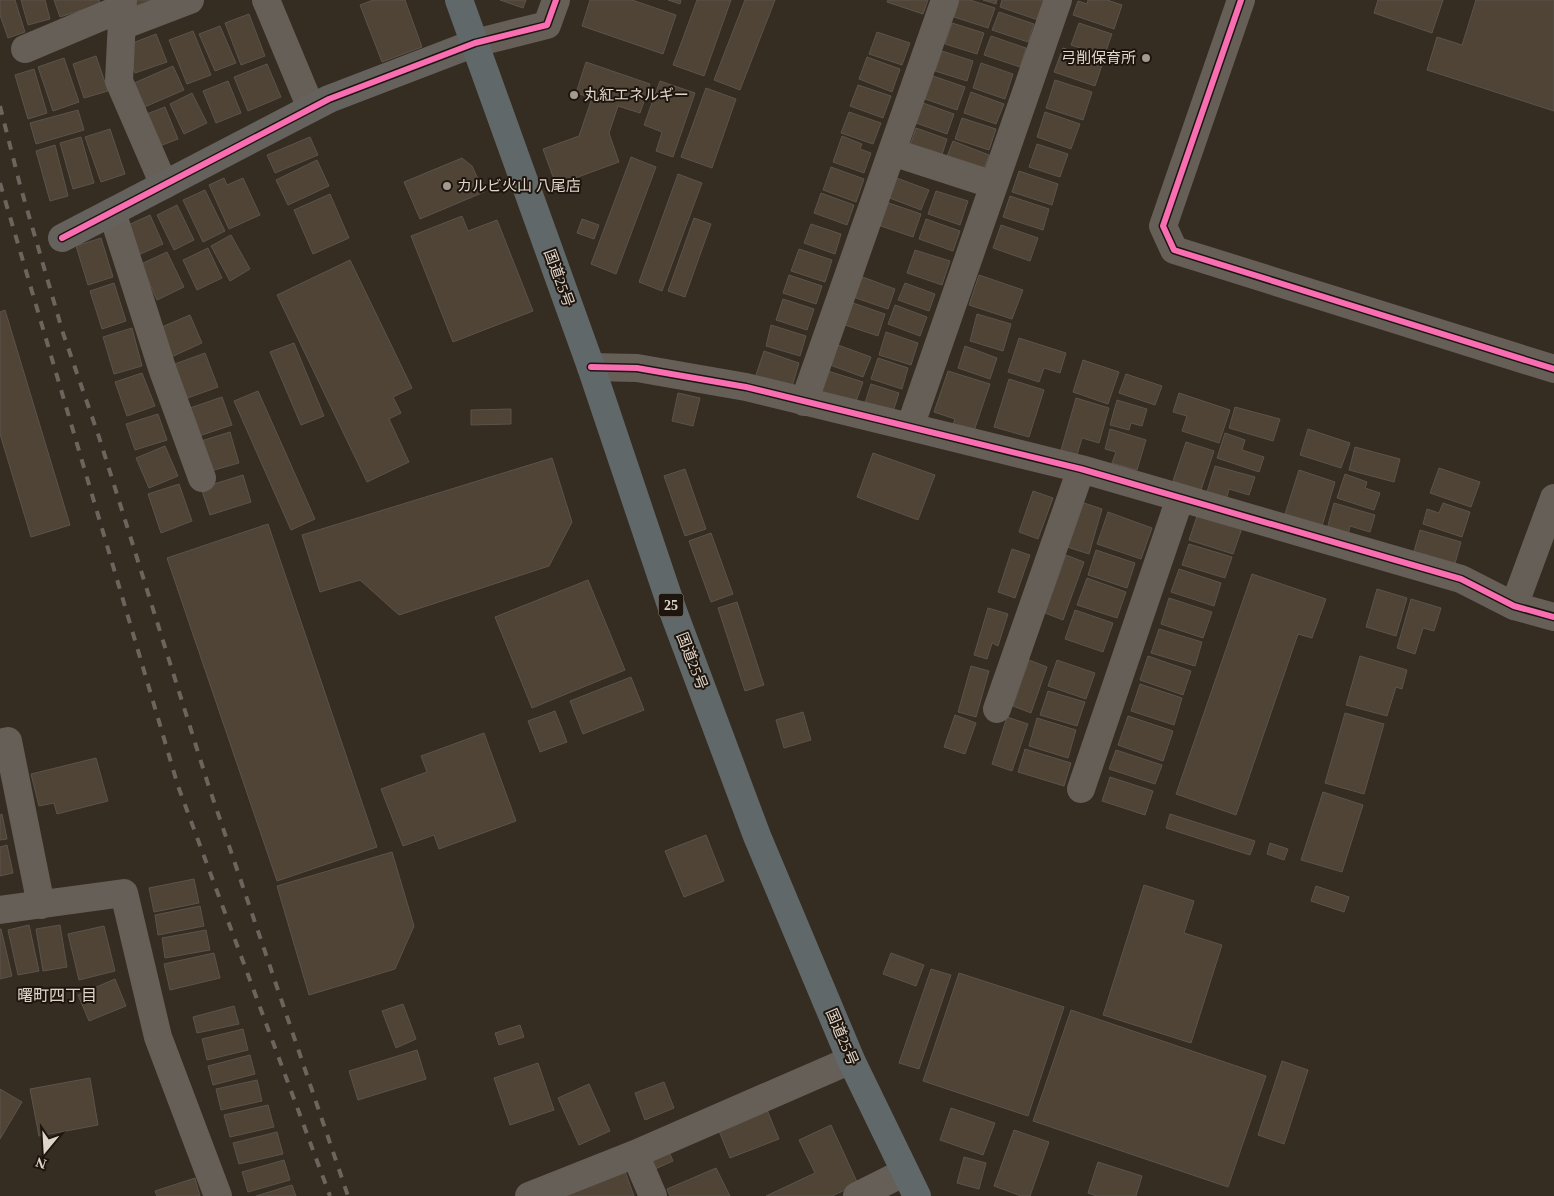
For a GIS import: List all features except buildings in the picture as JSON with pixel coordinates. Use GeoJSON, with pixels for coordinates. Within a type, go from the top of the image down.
{"type":"FeatureCollection","features":[{"type":"Feature","properties":{"kind":"highway","name":"国道25号"},"geometry":{"type":"LineString","coordinates":[[459,0],[591,367],[673,611],[757,836],[851,1060],[917,1196]]}},
{"type":"Feature","properties":{"kind":"street"},"geometry":{"type":"LineString","coordinates":[[25,49],[122,11],[190,0]]}},
{"type":"Feature","properties":{"kind":"street"},"geometry":{"type":"LineString","coordinates":[[266,0],[311,108]]}},
{"type":"Feature","properties":{"kind":"street"},"geometry":{"type":"LineString","coordinates":[[62,238],[329,99],[475,43],[547,25],[556,0]]}},
{"type":"Feature","properties":{"kind":"street"},"geometry":{"type":"LineString","coordinates":[[804,402],[945,0]]}},
{"type":"Feature","properties":{"kind":"street"},"geometry":{"type":"LineString","coordinates":[[910,427],[1058,0]]}},
{"type":"Feature","properties":{"kind":"street"},"geometry":{"type":"LineString","coordinates":[[1241,0],[1163,226],[1174,250],[1554,370]]}},
{"type":"Feature","properties":{"kind":"street"},"geometry":{"type":"LineString","coordinates":[[122,11],[119,81],[164,185]]}},
{"type":"Feature","properties":{"kind":"street"},"geometry":{"type":"LineString","coordinates":[[892,152],[994,185]]}},
{"type":"Feature","properties":{"kind":"street"},"geometry":{"type":"LineString","coordinates":[[112,212],[162,368],[202,478]]}},
{"type":"Feature","properties":{"kind":"street"},"geometry":{"type":"LineString","coordinates":[[591,367],[637,368],[746,387],[1081,469],[1461,579],[1514,606],[1554,618]]}},
{"type":"Feature","properties":{"kind":"street"},"geometry":{"type":"LineString","coordinates":[[997,709],[1081,469]]}},
{"type":"Feature","properties":{"kind":"street"},"geometry":{"type":"LineString","coordinates":[[1081,789],[1180,498]]}},
{"type":"Feature","properties":{"kind":"street"},"geometry":{"type":"LineString","coordinates":[[1514,606],[1554,498]]}},
{"type":"Feature","properties":{"kind":"street"},"geometry":{"type":"LineString","coordinates":[[0,743],[8,741],[41,905]]}},
{"type":"Feature","properties":{"kind":"street"},"geometry":{"type":"LineString","coordinates":[[0,910],[124,893],[158,1037],[218,1196]]}},
{"type":"Feature","properties":{"kind":"street"},"geometry":{"type":"LineString","coordinates":[[529,1196],[635,1154],[851,1060]]}},
{"type":"Feature","properties":{"kind":"street"},"geometry":{"type":"LineString","coordinates":[[635,1154],[653,1196]]}},
{"type":"Feature","properties":{"kind":"street"},"geometry":{"type":"LineString","coordinates":[[857,1196],[905,1172]]}},
{"type":"Feature","properties":{"kind":"railway"},"geometry":{"type":"LineString","coordinates":[[0,106],[20,185],[63,333],[99,437],[208,784],[348,1196]]}},
{"type":"Feature","properties":{"kind":"railway"},"geometry":{"type":"LineString","coordinates":[[0,183],[178,786],[330,1196]]}},
{"type":"Feature","properties":{"kind":"cycle path"},"geometry":{"type":"LineString","coordinates":[[62,238],[329,99],[475,43],[547,25],[556,0]]}},
{"type":"Feature","properties":{"kind":"cycle path"},"geometry":{"type":"LineString","coordinates":[[1241,0],[1163,226],[1174,250],[1554,369]]}},
{"type":"Feature","properties":{"kind":"cycle path"},"geometry":{"type":"LineString","coordinates":[[591,367],[637,368],[746,387],[1081,469],[1461,579],[1514,606],[1554,617]]}},
{"type":"Feature","properties":{"kind":"place","name":"弓削保育所"},"geometry":{"type":"Point","coordinates":[1146,58]}},
{"type":"Feature","properties":{"kind":"place","name":"丸紅エネルギー"},"geometry":{"type":"Point","coordinates":[574,95]}},
{"type":"Feature","properties":{"kind":"place","name":"カルビ火山 八尾店"},"geometry":{"type":"Point","coordinates":[447,186]}},
{"type":"Feature","properties":{"kind":"district","name":"曙町四丁目"},"geometry":{"type":"Point","coordinates":[57,995]}}]}
